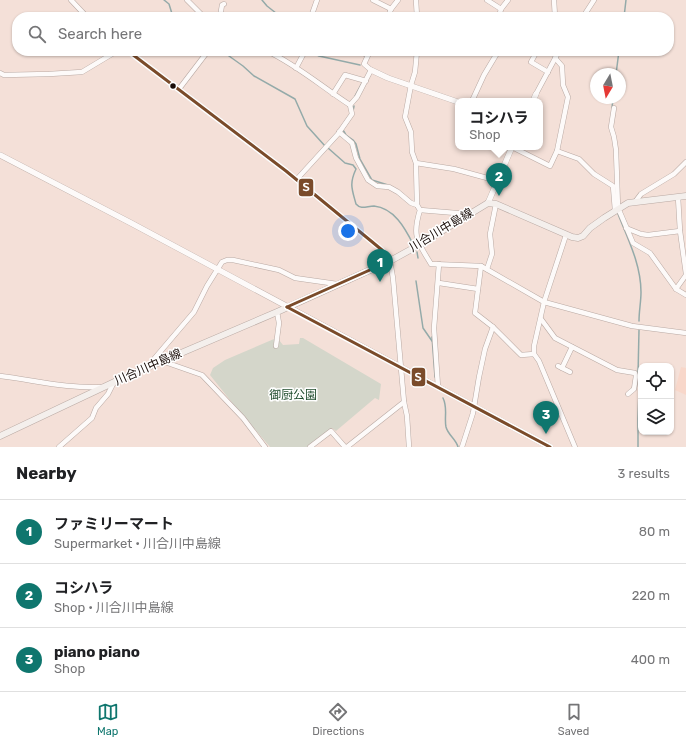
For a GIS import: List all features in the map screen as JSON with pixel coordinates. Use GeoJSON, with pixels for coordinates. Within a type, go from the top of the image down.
{"type":"FeatureCollection","features":[{"type":"Feature","properties":{"kind":"main road"},"geometry":{"type":"LineString","coordinates":[[488,203],[496,204],[566,235],[578,238],[583,236],[590,228],[617,209],[628,203],[686,196]]}},
{"type":"Feature","properties":{"kind":"main road","name":"川合川中島線"},"geometry":{"type":"LineString","coordinates":[[0,436],[114,382],[277,312],[390,261],[488,203]]}},
{"type":"Feature","properties":{"kind":"street"},"geometry":{"type":"LineString","coordinates":[[71,0],[82,12]]}},
{"type":"Feature","properties":{"kind":"street"},"geometry":{"type":"LineString","coordinates":[[187,0],[199,12]]}},
{"type":"Feature","properties":{"kind":"street"},"geometry":{"type":"LineString","coordinates":[[313,12],[317,0]]}},
{"type":"Feature","properties":{"kind":"street"},"geometry":{"type":"LineString","coordinates":[[373,0],[392,9]]}},
{"type":"Feature","properties":{"kind":"street"},"geometry":{"type":"LineString","coordinates":[[390,12],[398,0]]}},
{"type":"Feature","properties":{"kind":"street"},"geometry":{"type":"LineString","coordinates":[[416,0],[417,12]]}},
{"type":"Feature","properties":{"kind":"street"},"geometry":{"type":"LineString","coordinates":[[487,0],[501,9]]}},
{"type":"Feature","properties":{"kind":"street"},"geometry":{"type":"LineString","coordinates":[[500,12],[508,0]]}},
{"type":"Feature","properties":{"kind":"street"},"geometry":{"type":"LineString","coordinates":[[554,0],[555,12]]}},
{"type":"Feature","properties":{"kind":"street"},"geometry":{"type":"LineString","coordinates":[[587,12],[594,0]]}},
{"type":"Feature","properties":{"kind":"street"},"geometry":{"type":"LineString","coordinates":[[221,12],[222,5],[224,4]]}},
{"type":"Feature","properties":{"kind":"street"},"geometry":{"type":"LineString","coordinates":[[0,73],[4,75],[82,72],[109,56]]}},
{"type":"Feature","properties":{"kind":"street"},"geometry":{"type":"LineString","coordinates":[[135,56],[296,179],[382,250],[390,261],[398,326],[409,447]]}},
{"type":"Feature","properties":{"kind":"street"},"geometry":{"type":"LineString","coordinates":[[179,89],[204,56]]}},
{"type":"Feature","properties":{"kind":"street"},"geometry":{"type":"LineString","coordinates":[[279,56],[350,105],[352,114],[339,132],[296,179]]}},
{"type":"Feature","properties":{"kind":"street"},"geometry":{"type":"LineString","coordinates":[[296,68],[302,56]]}},
{"type":"Feature","properties":{"kind":"street"},"geometry":{"type":"LineString","coordinates":[[368,56],[364,64],[371,70],[388,78],[455,101]]}},
{"type":"Feature","properties":{"kind":"street"},"geometry":{"type":"LineString","coordinates":[[417,56],[415,72],[410,86],[405,117],[411,132],[412,152],[416,163],[418,208],[415,230],[419,245],[431,264],[481,266],[544,302],[632,326],[686,333]]}},
{"type":"Feature","properties":{"kind":"street"},"geometry":{"type":"LineString","coordinates":[[473,98],[484,75],[495,56]]}},
{"type":"Feature","properties":{"kind":"street"},"geometry":{"type":"LineString","coordinates":[[534,56],[531,62],[548,72]]}},
{"type":"Feature","properties":{"kind":"street"},"geometry":{"type":"LineString","coordinates":[[534,98],[556,56]]}},
{"type":"Feature","properties":{"kind":"street"},"geometry":{"type":"LineString","coordinates":[[518,150],[550,166],[557,151],[568,97],[563,85],[562,66],[558,56]]}},
{"type":"Feature","properties":{"kind":"street"},"geometry":{"type":"LineString","coordinates":[[350,105],[357,97],[371,70]]}},
{"type":"Feature","properties":{"kind":"street"},"geometry":{"type":"LineString","coordinates":[[334,94],[345,75],[366,81]]}},
{"type":"Feature","properties":{"kind":"street"},"geometry":{"type":"LineString","coordinates":[[614,108],[611,127],[616,150],[617,209]]}},
{"type":"Feature","properties":{"kind":"street"},"geometry":{"type":"LineString","coordinates":[[339,132],[352,143],[356,158],[368,180],[377,186],[389,187],[398,192],[418,208],[468,214]]}},
{"type":"Feature","properties":{"kind":"street"},"geometry":{"type":"LineString","coordinates":[[488,203],[511,150]]}},
{"type":"Feature","properties":{"kind":"street"},"geometry":{"type":"LineString","coordinates":[[557,151],[579,159],[594,174],[613,186],[617,209],[633,243],[650,254],[676,289],[686,295]]}},
{"type":"Feature","properties":{"kind":"street"},"geometry":{"type":"LineString","coordinates":[[0,155],[131,223],[550,447]]}},
{"type":"Feature","properties":{"kind":"street"},"geometry":{"type":"LineString","coordinates":[[635,202],[641,194],[674,174],[686,162]]}},
{"type":"Feature","properties":{"kind":"street"},"geometry":{"type":"LineString","coordinates":[[416,163],[454,169],[498,181]]}},
{"type":"Feature","properties":{"kind":"street"},"geometry":{"type":"LineString","coordinates":[[676,289],[686,274],[680,231],[678,197]]}},
{"type":"Feature","properties":{"kind":"street"},"geometry":{"type":"LineString","coordinates":[[487,269],[492,254],[490,234],[496,204]]}},
{"type":"Feature","properties":{"kind":"street"},"geometry":{"type":"LineString","coordinates":[[626,228],[648,235],[680,231]]}},
{"type":"Feature","properties":{"kind":"street"},"geometry":{"type":"LineString","coordinates":[[566,235],[544,302],[534,346],[534,354],[575,447]]}},
{"type":"Feature","properties":{"kind":"street"},"geometry":{"type":"LineString","coordinates":[[155,364],[154,359],[194,312],[207,286],[222,262],[233,260],[279,270],[295,278],[337,284]]}},
{"type":"Feature","properties":{"kind":"street"},"geometry":{"type":"LineString","coordinates":[[438,387],[434,334],[439,283],[439,264]]}},
{"type":"Feature","properties":{"kind":"street"},"geometry":{"type":"LineString","coordinates":[[481,266],[475,313],[493,327],[521,355],[534,354]]}},
{"type":"Feature","properties":{"kind":"street"},"geometry":{"type":"LineString","coordinates":[[439,283],[478,289]]}},
{"type":"Feature","properties":{"kind":"street"},"geometry":{"type":"LineString","coordinates":[[276,346],[279,323],[277,312]]}},
{"type":"Feature","properties":{"kind":"street"},"geometry":{"type":"LineString","coordinates":[[541,319],[556,338],[617,370],[635,374],[634,389],[628,394]]}},
{"type":"Feature","properties":{"kind":"street"},"geometry":{"type":"LineString","coordinates":[[462,447],[473,413],[485,349],[493,327]]}},
{"type":"Feature","properties":{"kind":"street"},"geometry":{"type":"LineString","coordinates":[[570,372],[560,367],[572,347]]}},
{"type":"Feature","properties":{"kind":"street"},"geometry":{"type":"LineString","coordinates":[[162,361],[202,375],[243,418],[265,447]]}},
{"type":"Feature","properties":{"kind":"street"},"geometry":{"type":"LineString","coordinates":[[0,376],[62,386],[106,386]]}},
{"type":"Feature","properties":{"kind":"street"},"geometry":{"type":"LineString","coordinates":[[59,447],[92,418],[96,408],[108,394],[114,382]]}},
{"type":"Feature","properties":{"kind":"street"},"geometry":{"type":"LineString","coordinates":[[310,447],[331,431],[346,447],[404,402]]}},
{"type":"Feature","properties":{"kind":"shaded area"},"geometry":{"type":"Polygon","coordinates":[[[681,367],[686,368],[686,395],[675,390],[681,367]]]}},
{"type":"Feature","properties":{"kind":"green space","name":"御厨公園"},"geometry":{"type":"Polygon","coordinates":[[[300,338],[303,338],[381,384],[379,400],[375,398],[336,431],[332,428],[307,447],[270,447],[210,375],[213,368],[225,360],[274,339],[279,340],[283,345],[299,344],[300,338]]]}},
{"type":"Feature","properties":{"kind":"waterway"},"geometry":{"type":"LineString","coordinates":[[164,0],[169,4],[171,12]]}},
{"type":"Feature","properties":{"kind":"waterway"},"geometry":{"type":"LineString","coordinates":[[262,0],[275,12]]}},
{"type":"Feature","properties":{"kind":"waterway"},"geometry":{"type":"LineString","coordinates":[[625,12],[626,0]]}},
{"type":"Feature","properties":{"kind":"waterway"},"geometry":{"type":"LineString","coordinates":[[229,56],[254,76],[295,99],[307,126],[325,146]]}},
{"type":"Feature","properties":{"kind":"waterway"},"geometry":{"type":"LineString","coordinates":[[319,56],[360,65]]}},
{"type":"Feature","properties":{"kind":"waterway"},"geometry":{"type":"LineString","coordinates":[[617,68],[618,56]]}},
{"type":"Feature","properties":{"kind":"waterway"},"geometry":{"type":"LineString","coordinates":[[355,96],[362,83]]}},
{"type":"Feature","properties":{"kind":"waterway"},"geometry":{"type":"LineString","coordinates":[[612,104],[612,108]]}},
{"type":"Feature","properties":{"kind":"waterway"},"geometry":{"type":"LineString","coordinates":[[353,111],[354,106]]}},
{"type":"Feature","properties":{"kind":"waterway"},"geometry":{"type":"LineString","coordinates":[[343,130],[346,135],[356,144],[360,159],[372,180],[388,185]]}},
{"type":"Feature","properties":{"kind":"waterway"},"geometry":{"type":"LineString","coordinates":[[328,148],[345,163],[353,165],[356,169],[352,179],[352,190],[356,204],[360,207],[374,206],[381,208],[393,215],[402,225],[413,244]]}},
{"type":"Feature","properties":{"kind":"waterway"},"geometry":{"type":"LineString","coordinates":[[618,214],[639,272],[641,292],[639,321]]}},
{"type":"Feature","properties":{"kind":"waterway"},"geometry":{"type":"LineString","coordinates":[[417,252],[418,258]]}},
{"type":"Feature","properties":{"kind":"waterway"},"geometry":{"type":"LineString","coordinates":[[416,281],[423,328],[432,341]]}},
{"type":"Feature","properties":{"kind":"waterway"},"geometry":{"type":"LineString","coordinates":[[638,363],[639,330]]}},
{"type":"Feature","properties":{"kind":"waterway"},"geometry":{"type":"LineString","coordinates":[[432,337],[435,377]]}},
{"type":"Feature","properties":{"kind":"waterway"},"geometry":{"type":"LineString","coordinates":[[443,398],[445,405],[446,427],[458,447]]}},
{"type":"Feature","properties":{"kind":"waterway"},"geometry":{"type":"LineString","coordinates":[[638,447],[639,399]]}},
{"type":"Feature","properties":{"kind":"transit line","name":"Ｓ"},"geometry":{"type":"LineString","coordinates":[[135,56],[286,171],[382,250],[390,261],[287,307]]}},
{"type":"Feature","properties":{"kind":"transit line","name":"Ｓ"},"geometry":{"type":"LineString","coordinates":[[287,307],[550,447]]}},
{"type":"Feature","properties":{"kind":"place","name":"コシハラ"},"geometry":{"type":"Point","coordinates":[499,196]}},
{"type":"Feature","properties":{"kind":"place","name":"ファミリーマート"},"geometry":{"type":"Point","coordinates":[380,282]}},
{"type":"Feature","properties":{"kind":"place","name":"piano piano"},"geometry":{"type":"Point","coordinates":[546,434]}}]}
